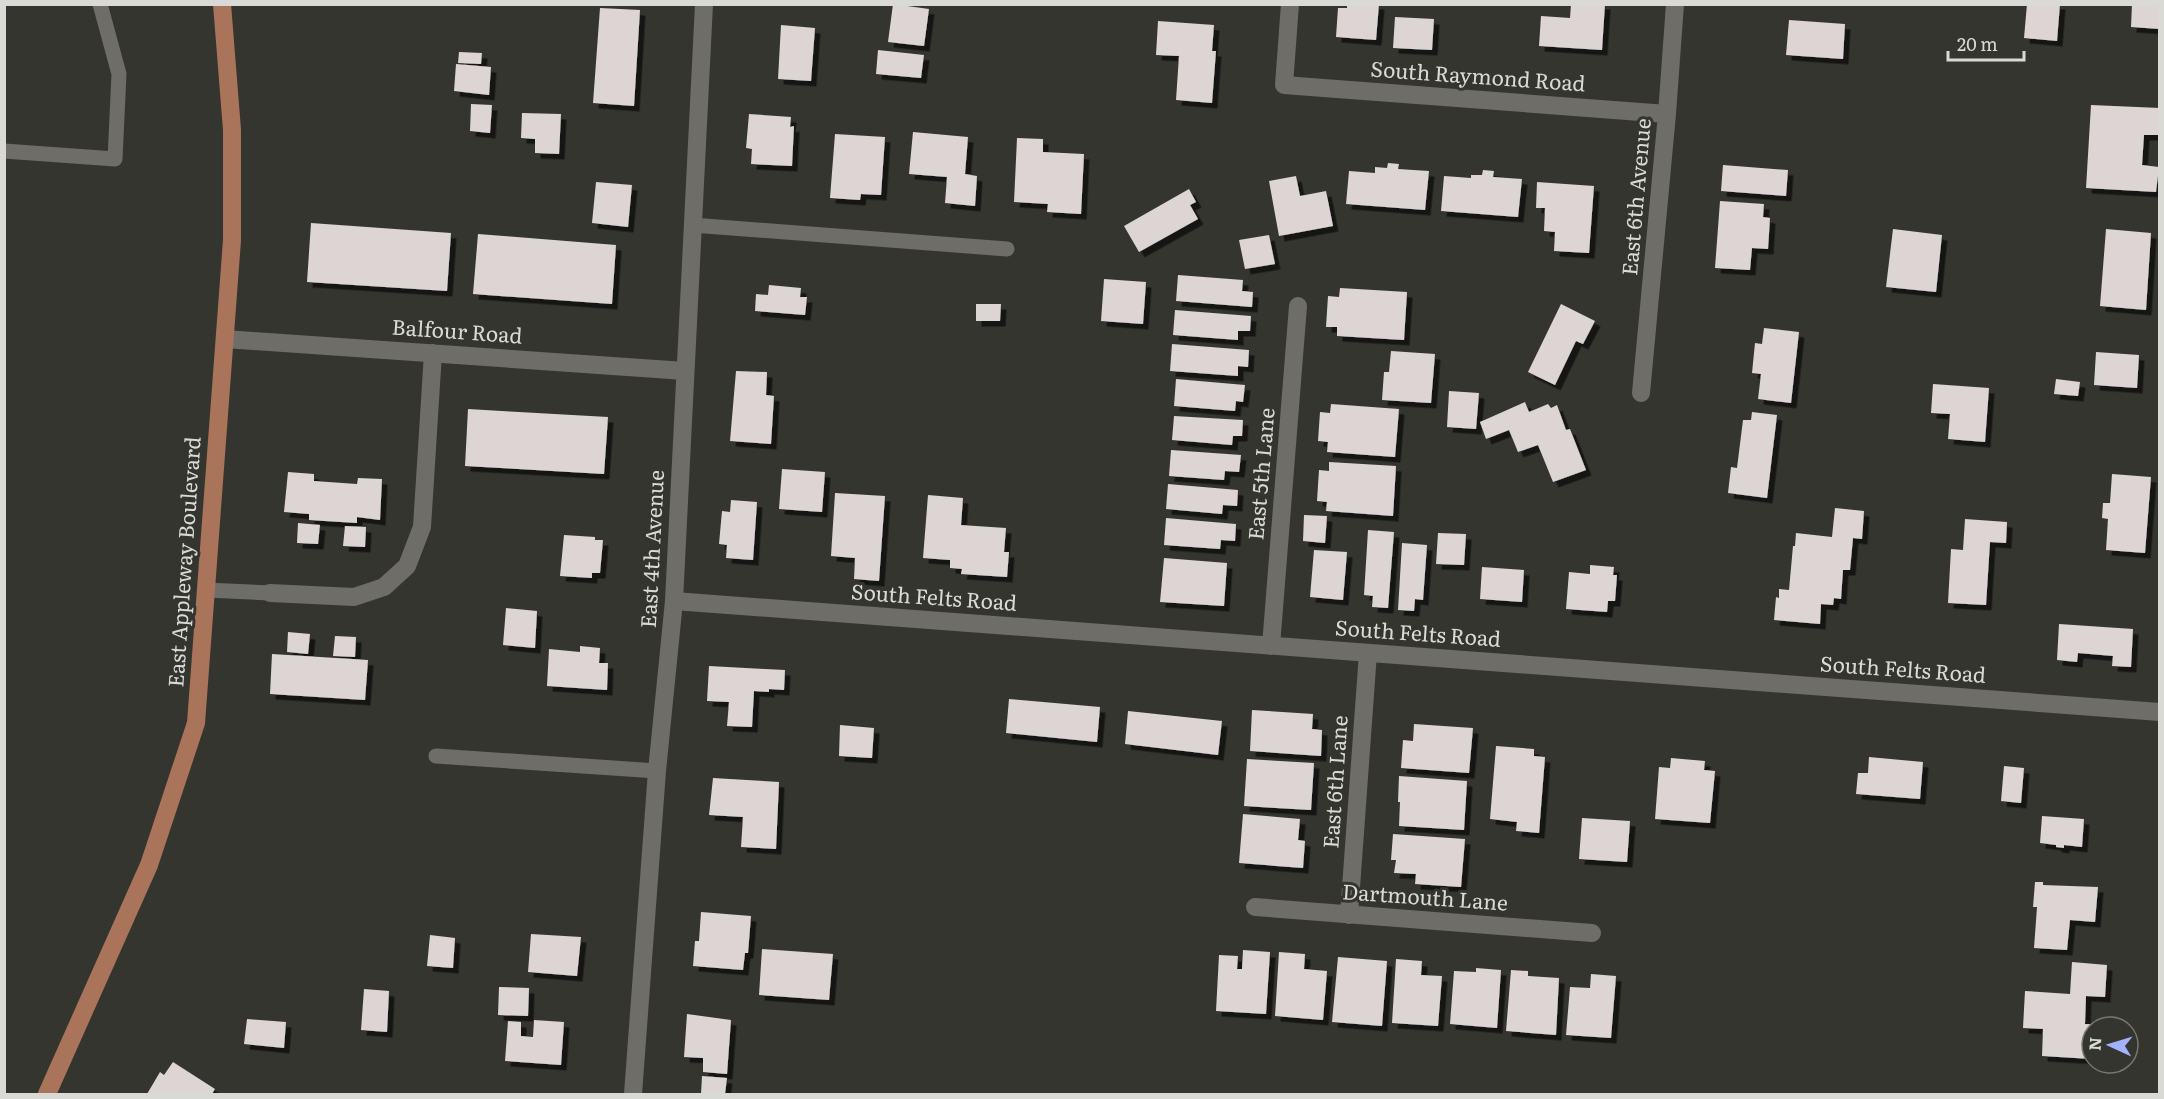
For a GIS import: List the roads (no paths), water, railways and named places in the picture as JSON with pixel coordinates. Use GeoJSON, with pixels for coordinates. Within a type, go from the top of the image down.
{"type":"FeatureCollection","features":[{"type":"Feature","properties":{"kind":"main road","name":"East Appleway Boulevard"},"geometry":{"type":"LineString","coordinates":[[47,1095],[149,865],[196,723],[232,240],[232,130],[222,4]]}},
{"type":"Feature","properties":{"kind":"street","name":"East 4th Avenue"},"geometry":{"type":"LineString","coordinates":[[633,1095],[657,771],[674,601],[704,4]]}},
{"type":"Feature","properties":{"kind":"street","name":"South Raymond Road"},"geometry":{"type":"LineString","coordinates":[[1290,4],[1284,85],[1667,114]]}},
{"type":"Feature","properties":{"kind":"street","name":"East 6th Avenue"},"geometry":{"type":"LineString","coordinates":[[1641,393],[1675,4]]}},
{"type":"Feature","properties":{"kind":"street","name":"East 5th Lane"},"geometry":{"type":"LineString","coordinates":[[1270,646],[1298,306]]}},
{"type":"Feature","properties":{"kind":"street","name":"Balfour Road"},"geometry":{"type":"LineString","coordinates":[[225,339],[685,371]]}},
{"type":"Feature","properties":{"kind":"street"},"geometry":{"type":"LineString","coordinates":[[270,593],[354,597],[384,587],[407,566],[422,527],[433,353]]}},
{"type":"Feature","properties":{"kind":"street","name":"South Felts Road"},"geometry":{"type":"LineString","coordinates":[[674,601],[2160,712]]}},
{"type":"Feature","properties":{"kind":"street","name":"East 6th Lane"},"geometry":{"type":"LineString","coordinates":[[1348,915],[1368,653]]}},
{"type":"Feature","properties":{"kind":"street","name":"Dartmouth Lane"},"geometry":{"type":"LineString","coordinates":[[1255,907],[1592,933]]}},
{"type":"Feature","properties":{"kind":"lane"},"geometry":{"type":"LineString","coordinates":[[4,151],[115,159],[119,74],[100,4]]}},
{"type":"Feature","properties":{"kind":"lane"},"geometry":{"type":"LineString","coordinates":[[692,225],[1007,249]]}},
{"type":"Feature","properties":{"kind":"lane"},"geometry":{"type":"LineString","coordinates":[[206,590],[270,593]]}},
{"type":"Feature","properties":{"kind":"lane"},"geometry":{"type":"LineString","coordinates":[[436,756],[657,771]]}}]}
